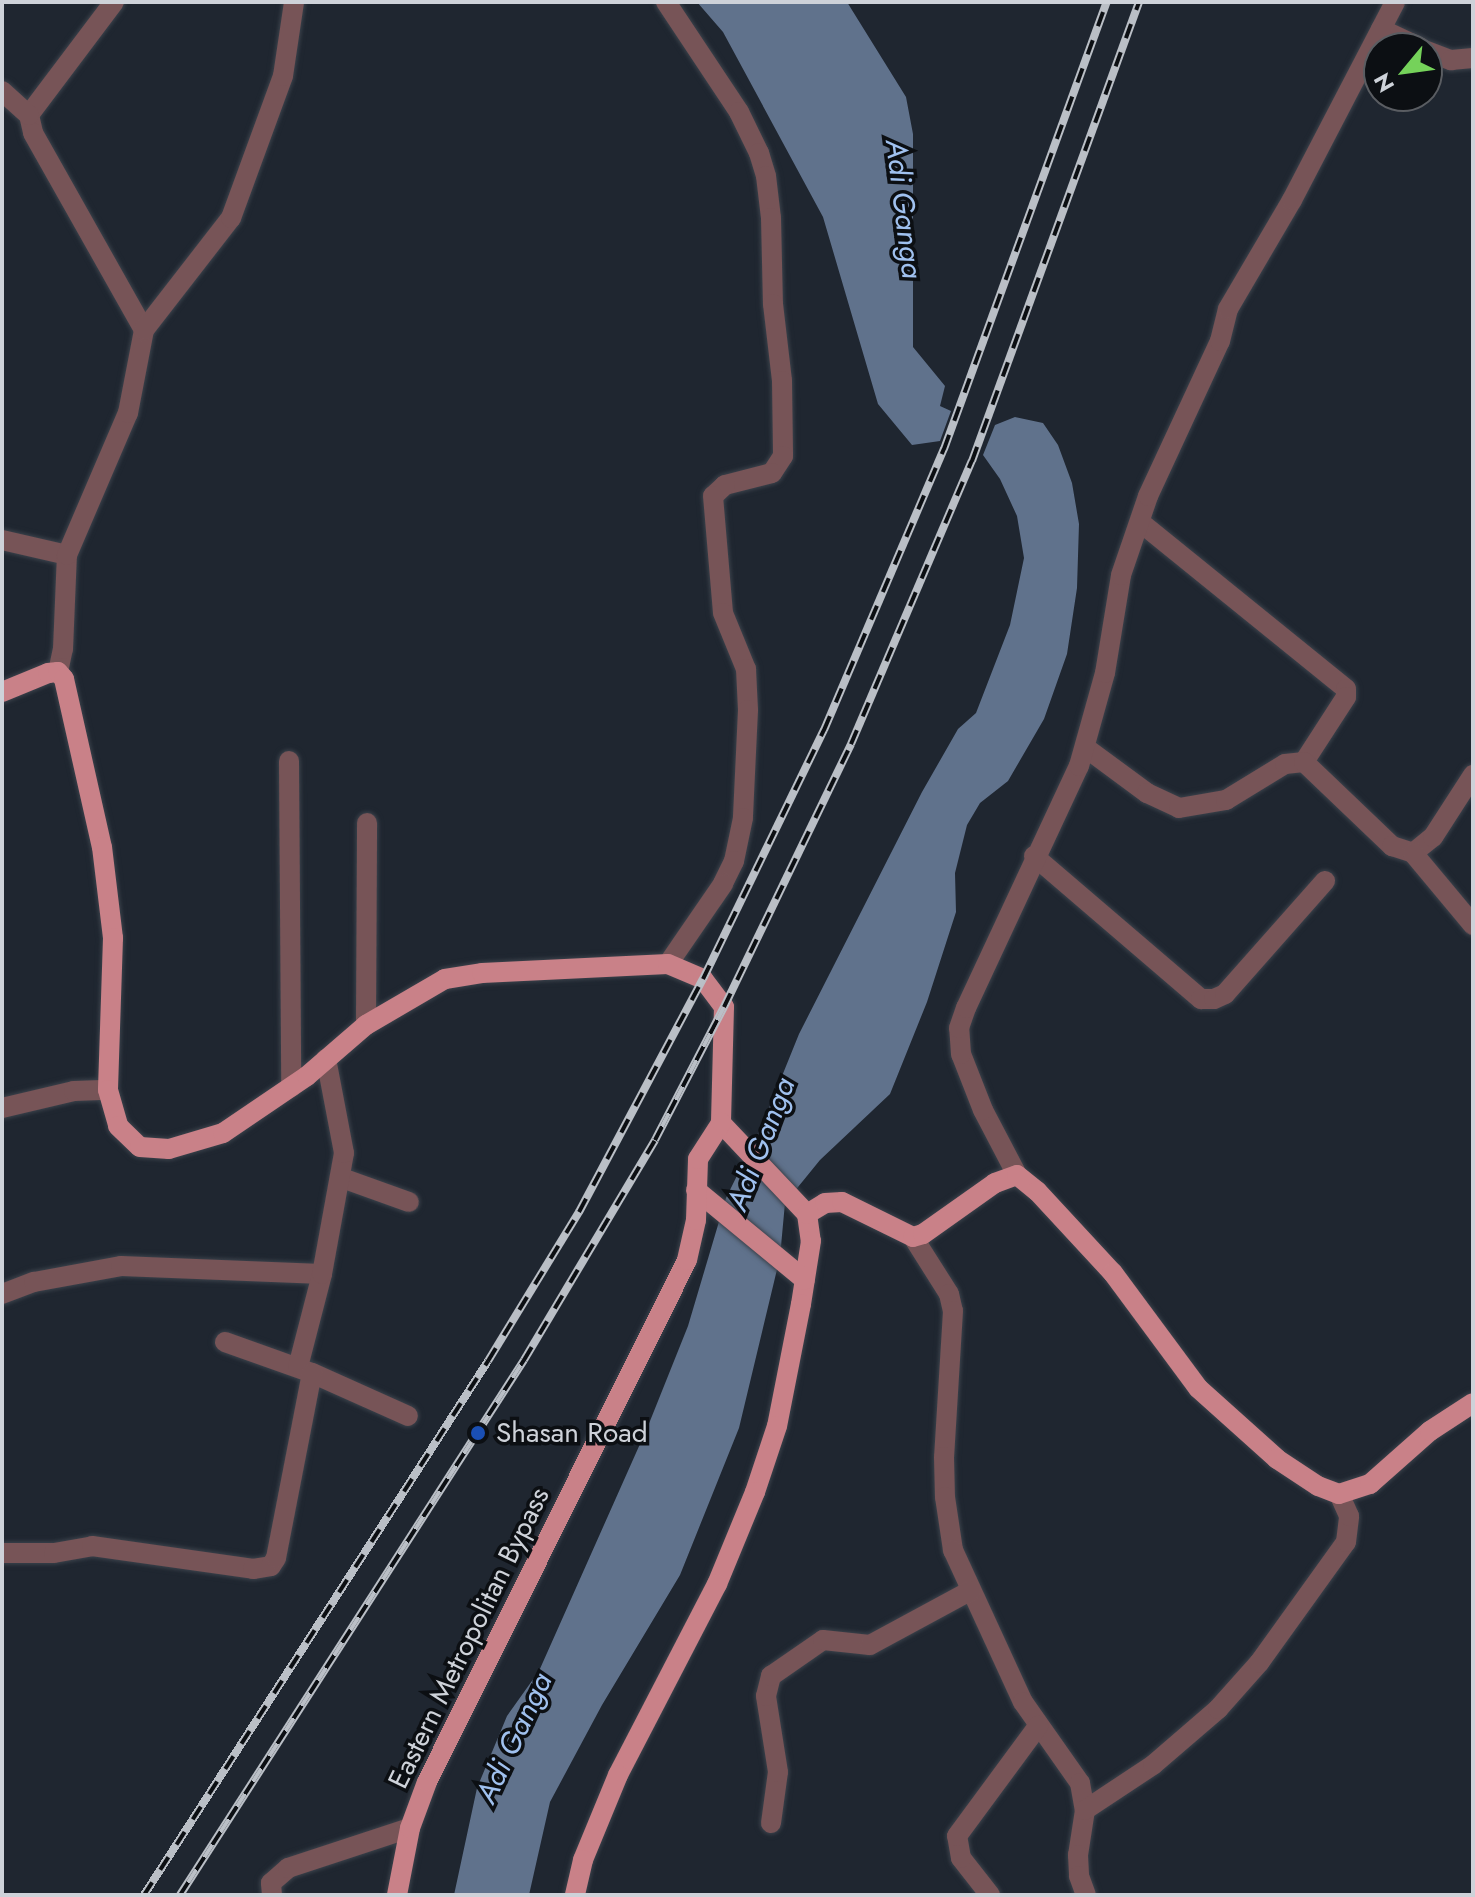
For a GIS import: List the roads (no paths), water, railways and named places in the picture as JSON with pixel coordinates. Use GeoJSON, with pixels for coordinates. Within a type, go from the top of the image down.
{"type":"FeatureCollection","features":[{"type":"Feature","properties":{"kind":"main road"},"geometry":{"type":"LineString","coordinates":[[2,692],[58,672],[64,679],[82,744],[102,847],[110,911],[114,976],[108,1090],[118,1126],[130,1140],[154,1151],[198,1144],[223,1133],[291,1087],[366,1025],[445,979],[482,973],[668,964],[703,979],[724,1007],[721,1123],[800,1209],[811,1241],[805,1280],[777,1426],[755,1492],[717,1584],[618,1775],[583,1860],[575,1895]]}},
{"type":"Feature","properties":{"kind":"main road","name":"Eastern Metropolitan Bypass"},"geometry":{"type":"LineString","coordinates":[[397,1895],[410,1828],[427,1782],[687,1260],[703,1196],[698,1159],[721,1123]]}},
{"type":"Feature","properties":{"kind":"main road"},"geometry":{"type":"LineString","coordinates":[[800,1209],[842,1202],[913,1237],[923,1234],[995,1183],[1017,1175],[1113,1273],[1198,1388],[1277,1459],[1318,1486],[1339,1494],[1370,1484],[1430,1431],[1473,1403]]}},
{"type":"Feature","properties":{"kind":"main road"},"geometry":{"type":"LineString","coordinates":[[703,1196],[805,1280]]}},
{"type":"Feature","properties":{"kind":"street"},"geometry":{"type":"LineString","coordinates":[[29,115],[114,2]]}},
{"type":"Feature","properties":{"kind":"street"},"geometry":{"type":"LineString","coordinates":[[58,672],[63,649],[67,555],[128,413],[144,330],[231,218],[283,76],[294,2]]}},
{"type":"Feature","properties":{"kind":"street"},"geometry":{"type":"LineString","coordinates":[[666,2],[724,85],[763,164],[770,196],[773,304],[783,409],[783,456],[779,467],[764,477],[725,485],[713,496],[723,613],[746,669],[748,710],[743,818],[737,851],[723,884],[668,964]]}},
{"type":"Feature","properties":{"kind":"street"},"geometry":{"type":"LineString","coordinates":[[1017,1175],[971,1084],[961,1054],[959,1028],[1034,856],[1086,748],[1105,673],[1121,575],[1148,496],[1220,341],[1228,309],[1292,200],[1395,2]]}},
{"type":"Feature","properties":{"kind":"street"},"geometry":{"type":"LineString","coordinates":[[1381,29],[1387,32]]}},
{"type":"Feature","properties":{"kind":"street"},"geometry":{"type":"LineString","coordinates":[[1443,57],[1451,60],[1473,58]]}},
{"type":"Feature","properties":{"kind":"street"},"geometry":{"type":"LineString","coordinates":[[2,91],[29,115],[33,133],[144,330]]}},
{"type":"Feature","properties":{"kind":"street"},"geometry":{"type":"LineString","coordinates":[[1140,522],[1346,689],[1346,697],[1304,762]]}},
{"type":"Feature","properties":{"kind":"street"},"geometry":{"type":"LineString","coordinates":[[2,540],[67,555]]}},
{"type":"Feature","properties":{"kind":"street"},"geometry":{"type":"LineString","coordinates":[[1086,748],[1147,793],[1179,808],[1226,800],[1285,764],[1304,762],[1392,846],[1413,853],[1473,925]]}},
{"type":"Feature","properties":{"kind":"street"},"geometry":{"type":"LineString","coordinates":[[289,761],[291,1087]]}},
{"type":"Feature","properties":{"kind":"street"},"geometry":{"type":"LineString","coordinates":[[1413,853],[1433,837],[1473,775]]}},
{"type":"Feature","properties":{"kind":"street"},"geometry":{"type":"LineString","coordinates":[[366,1025],[367,823]]}},
{"type":"Feature","properties":{"kind":"street"},"geometry":{"type":"LineString","coordinates":[[1034,856],[1201,999],[1214,999],[1225,994],[1325,881]]}},
{"type":"Feature","properties":{"kind":"street"},"geometry":{"type":"LineString","coordinates":[[2,1553],[54,1553],[92,1546],[253,1569],[271,1566],[276,1558],[305,1370],[342,1178],[341,1130],[326,1059]]}},
{"type":"Feature","properties":{"kind":"street"},"geometry":{"type":"LineString","coordinates":[[2,1108],[74,1091],[108,1090]]}},
{"type":"Feature","properties":{"kind":"street"},"geometry":{"type":"LineString","coordinates":[[342,1178],[409,1202]]}},
{"type":"Feature","properties":{"kind":"street"},"geometry":{"type":"LineString","coordinates":[[913,1237],[949,1294],[953,1311],[945,1497],[953,1550],[970,1591],[1038,1726],[1074,1771],[1084,1795],[1085,1810],[1078,1855],[1079,1876],[1086,1895]]}},
{"type":"Feature","properties":{"kind":"street"},"geometry":{"type":"LineString","coordinates":[[2,1294],[34,1282],[121,1266],[322,1274]]}},
{"type":"Feature","properties":{"kind":"street"},"geometry":{"type":"LineString","coordinates":[[225,1342],[305,1370],[408,1416]]}},
{"type":"Feature","properties":{"kind":"street"},"geometry":{"type":"LineString","coordinates":[[1085,1810],[1153,1765],[1218,1709],[1259,1663],[1346,1542],[1349,1516],[1339,1494]]}},
{"type":"Feature","properties":{"kind":"street"},"geometry":{"type":"LineString","coordinates":[[771,1823],[778,1772],[766,1696],[771,1676],[823,1640],[841,1640],[862,1647],[870,1645],[970,1591]]}},
{"type":"Feature","properties":{"kind":"street"},"geometry":{"type":"LineString","coordinates":[[990,1895],[961,1858],[957,1836],[1038,1726]]}},
{"type":"Feature","properties":{"kind":"street"},"geometry":{"type":"LineString","coordinates":[[272,1895],[271,1883],[288,1868],[410,1828]]}},
{"type":"Feature","properties":{"kind":"water","name":"Adi Ganga"},"geometry":{"type":"Polygon","coordinates":[[[697,2],[847,2],[906,97],[913,134],[913,347],[945,386],[940,406],[951,411],[940,441],[912,445],[878,404],[823,217],[723,32],[697,2]]]}},
{"type":"Feature","properties":{"kind":"water","name":"Adi Ganga"},"geometry":{"type":"Polygon","coordinates":[[[1015,417],[1043,423],[1058,445],[1072,483],[1079,524],[1077,588],[1067,654],[1044,719],[1008,781],[980,803],[967,825],[955,873],[956,912],[927,1002],[890,1094],[820,1160],[785,1203],[780,1257],[739,1428],[680,1575],[602,1705],[550,1802],[529,1895],[454,1895],[477,1788],[507,1716],[539,1671],[648,1426],[688,1326],[726,1198],[763,1123],[799,1034],[922,792],[958,729],[976,713],[1010,625],[1024,558],[1017,516],[1000,479],[983,455],[995,425],[1015,417]]]}},
{"type":"Feature","properties":{"kind":"railway"},"geometry":{"type":"LineString","coordinates":[[144,1895],[488,1361],[579,1212],[703,979],[824,730],[944,449],[1107,2]]}},
{"type":"Feature","properties":{"kind":"railway"},"geometry":{"type":"LineString","coordinates":[[180,1895],[524,1360],[655,1140],[724,1007],[851,744],[972,461],[1139,2]]}},
{"type":"Feature","properties":{"kind":"place","name":"Shasan Road"},"geometry":{"type":"Point","coordinates":[478,1433]}}]}
